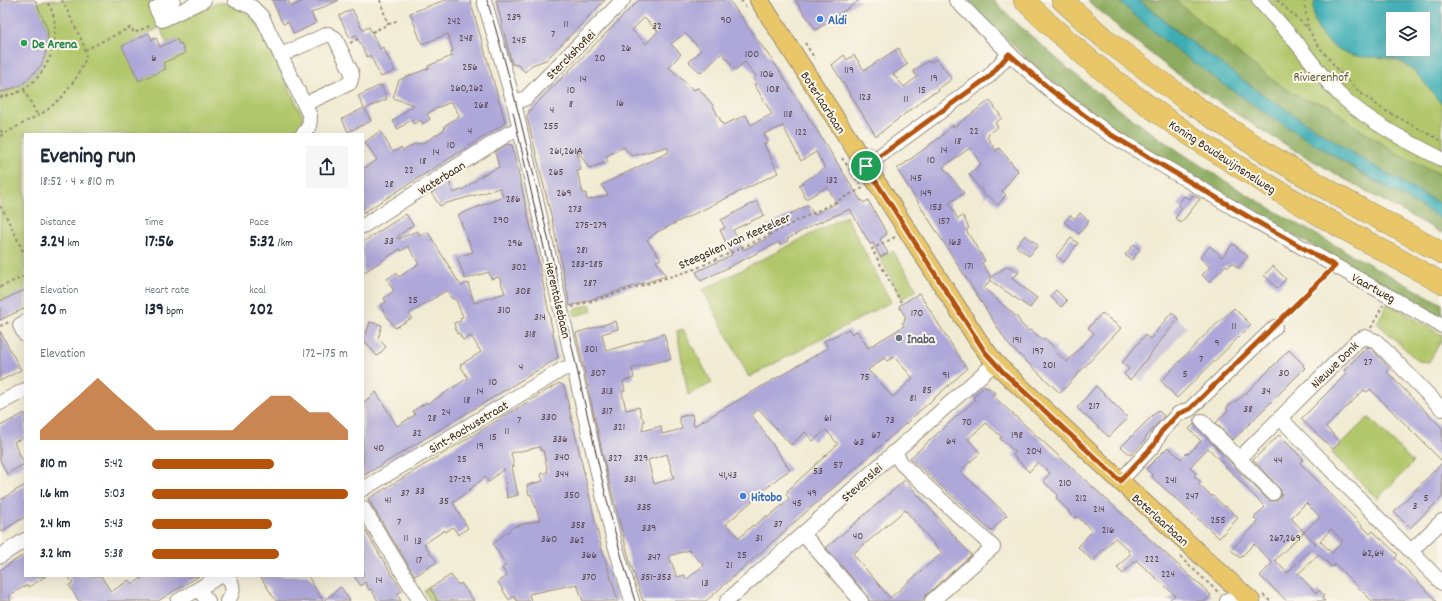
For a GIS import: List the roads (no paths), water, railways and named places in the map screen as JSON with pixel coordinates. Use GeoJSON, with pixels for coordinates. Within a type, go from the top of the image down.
{"type":"FeatureCollection","features":[{"type":"Feature","properties":{"kind":"highway","name":"Koning Boudewijnsnelweg"},"geometry":{"type":"LineString","coordinates":[[1024,0],[1048,25],[1085,58],[1180,130],[1250,175],[1337,226],[1442,283]]}},
{"type":"Feature","properties":{"kind":"highway","name":"Koning Boudewijnsnelweg"},"geometry":{"type":"LineString","coordinates":[[1062,0],[1106,40],[1204,112],[1266,153],[1349,202],[1442,253]]}},
{"type":"Feature","properties":{"kind":"main road","name":"Boterlaarbaan"},"geometry":{"type":"LineString","coordinates":[[759,3],[978,340],[995,363],[1245,596]]}},
{"type":"Feature","properties":{"kind":"street"},"geometry":{"type":"LineString","coordinates":[[173,0],[156,8],[162,20],[204,0]]}},
{"type":"Feature","properties":{"kind":"street"},"geometry":{"type":"LineString","coordinates":[[235,0],[257,11],[262,17],[310,116],[309,128],[304,133]]}},
{"type":"Feature","properties":{"kind":"street","name":"Herentalsebaan"},"geometry":{"type":"LineString","coordinates":[[484,0],[514,103],[611,531],[632,601]]}},
{"type":"Feature","properties":{"kind":"street","name":"Sterckshoflei"},"geometry":{"type":"LineString","coordinates":[[514,103],[526,98],[623,0]]}},
{"type":"Feature","properties":{"kind":"street","name":"Vaartweg"},"geometry":{"type":"LineString","coordinates":[[956,0],[1009,54],[1052,91],[1108,133],[1252,219],[1442,326]]}},
{"type":"Feature","properties":{"kind":"street"},"geometry":{"type":"LineString","coordinates":[[1259,0],[1287,31],[1339,94],[1361,113],[1383,128],[1442,159]]}},
{"type":"Feature","properties":{"kind":"street"},"geometry":{"type":"LineString","coordinates":[[281,55],[328,34],[335,38],[351,71],[352,76],[350,83],[305,104]]}},
{"type":"Feature","properties":{"kind":"street"},"geometry":{"type":"LineString","coordinates":[[866,166],[990,76],[1009,54]]}},
{"type":"Feature","properties":{"kind":"street","name":"Waterbaan"},"geometry":{"type":"LineString","coordinates":[[364,225],[509,132],[519,129]]}},
{"type":"Feature","properties":{"kind":"street"},"geometry":{"type":"LineString","coordinates":[[24,323],[20,325],[24,333]]}},
{"type":"Feature","properties":{"kind":"street"},"geometry":{"type":"LineString","coordinates":[[1120,481],[1154,445],[1161,432],[1178,414],[1190,409],[1275,326]]}},
{"type":"Feature","properties":{"kind":"street","name":"Nieuwe Donk"},"geometry":{"type":"LineString","coordinates":[[1239,459],[1356,341],[1365,337],[1376,342],[1442,409]]}},
{"type":"Feature","properties":{"kind":"street","name":"Stevenslei"},"geometry":{"type":"LineString","coordinates":[[727,601],[995,363]]}},
{"type":"Feature","properties":{"kind":"street","name":"Sint-Rochusstraat"},"geometry":{"type":"LineString","coordinates":[[364,488],[563,369],[574,367]]}},
{"type":"Feature","properties":{"kind":"street"},"geometry":{"type":"LineString","coordinates":[[0,403],[24,391]]}},
{"type":"Feature","properties":{"kind":"street"},"geometry":{"type":"LineString","coordinates":[[1280,418],[1442,583]]}},
{"type":"Feature","properties":{"kind":"street"},"geometry":{"type":"LineString","coordinates":[[1202,421],[1273,493]]}},
{"type":"Feature","properties":{"kind":"street"},"geometry":{"type":"LineString","coordinates":[[894,452],[902,464],[993,547],[932,601]]}},
{"type":"Feature","properties":{"kind":"street"},"geometry":{"type":"LineString","coordinates":[[364,510],[420,601]]}},
{"type":"Feature","properties":{"kind":"street"},"geometry":{"type":"LineString","coordinates":[[1411,551],[1442,521]]}},
{"type":"Feature","properties":{"kind":"street"},"geometry":{"type":"LineString","coordinates":[[803,534],[861,601]]}},
{"type":"Feature","properties":{"kind":"street"},"geometry":{"type":"LineString","coordinates":[[0,556],[24,541]]}},
{"type":"Feature","properties":{"kind":"street"},"geometry":{"type":"LineString","coordinates":[[178,601],[208,584],[230,580],[233,590],[232,595],[227,601]]}},
{"type":"Feature","properties":{"kind":"street"},"geometry":{"type":"LineString","coordinates":[[208,584],[202,594],[208,601]]}},
{"type":"Feature","properties":{"kind":"water"},"geometry":{"type":"Polygon","coordinates":[[[1118,0],[1139,0],[1179,33],[1262,94],[1367,162],[1442,205],[1442,219],[1337,158],[1275,119],[1174,48],[1118,0]]]}},
{"type":"Feature","properties":{"kind":"water"},"geometry":{"type":"Polygon","coordinates":[[[1315,0],[1442,0],[1442,104],[1417,74],[1406,65],[1394,59],[1357,56],[1338,49],[1323,37],[1315,20],[1313,10],[1315,0]]]}},
{"type":"Feature","properties":{"kind":"tram line"},"geometry":{"type":"LineString","coordinates":[[487,0],[515,98],[539,197],[607,499],[635,601]]}},
{"type":"Feature","properties":{"kind":"tram line"},"geometry":{"type":"LineString","coordinates":[[513,112],[550,274]]}},
{"type":"Feature","properties":{"kind":"place","name":"Aldi"},"geometry":{"type":"Point","coordinates":[820,19]}},
{"type":"Feature","properties":{"kind":"place","name":"De Arena"},"geometry":{"type":"Point","coordinates":[24,43]}},
{"type":"Feature","properties":{"kind":"place","name":"Inaba"},"geometry":{"type":"Point","coordinates":[899,338]}},
{"type":"Feature","properties":{"kind":"place","name":"Hitobo"},"geometry":{"type":"Point","coordinates":[743,496]}},
{"type":"Feature","properties":{"kind":"park label","name":"Rivierenhof"},"geometry":{"type":"Point","coordinates":[1321,76]}}]}
